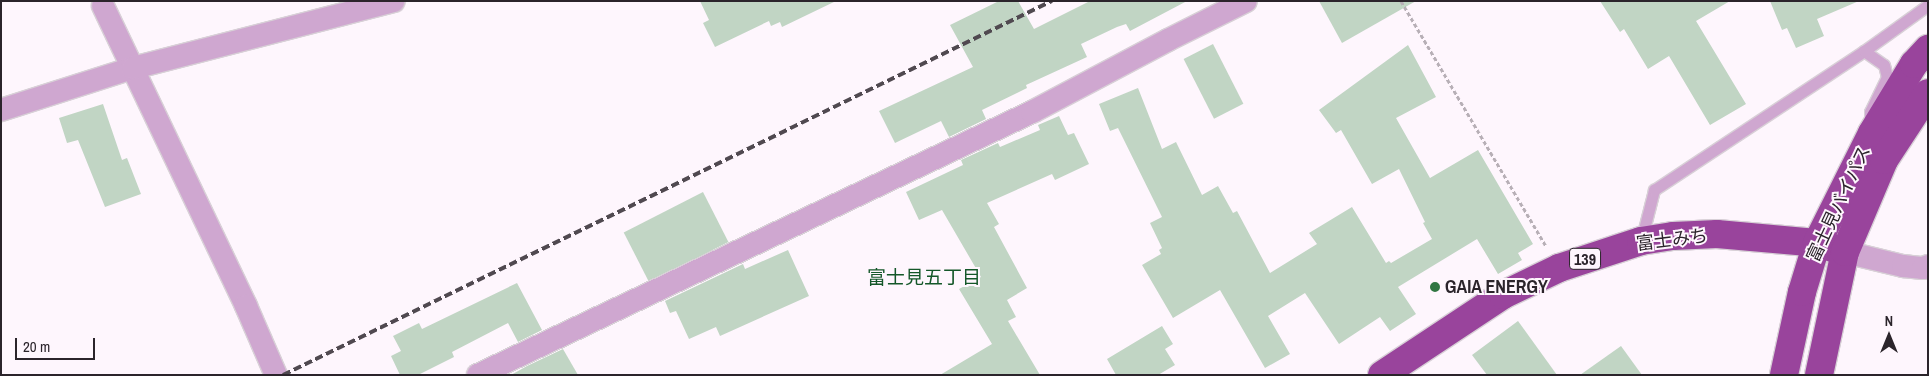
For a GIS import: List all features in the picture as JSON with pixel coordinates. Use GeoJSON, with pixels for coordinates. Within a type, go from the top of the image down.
{"type":"FeatureCollection","features":[{"type":"Feature","properties":{"kind":"highway","name":"富士見バイパス"},"geometry":{"type":"LineString","coordinates":[[1784,375],[1802,292],[1817,243],[1872,134],[1914,64],[1928,49]]}},
{"type":"Feature","properties":{"kind":"highway","name":"富士見バイパス"},"geometry":{"type":"LineString","coordinates":[[1819,375],[1845,252],[1884,160],[1928,93]]}},
{"type":"Feature","properties":{"kind":"highway","name":"富士みち"},"geometry":{"type":"LineString","coordinates":[[1382,375],[1503,294],[1559,268],[1641,241],[1672,236],[1717,234],[1817,243],[1845,252]]}},
{"type":"Feature","properties":{"kind":"street"},"geometry":{"type":"LineString","coordinates":[[1,110],[133,68],[394,1]]}},
{"type":"Feature","properties":{"kind":"street"},"geometry":{"type":"LineString","coordinates":[[478,375],[1032,112],[1246,1]]}},
{"type":"Feature","properties":{"kind":"street"},"geometry":{"type":"LineString","coordinates":[[103,6],[246,306],[276,375]]}},
{"type":"Feature","properties":{"kind":"street"},"geometry":{"type":"LineString","coordinates":[[1845,252],[1902,266],[1928,266]]}},
{"type":"Feature","properties":{"kind":"lane"},"geometry":{"type":"LineString","coordinates":[[1641,241],[1654,190],[1864,51],[1928,5]]}},
{"type":"Feature","properties":{"kind":"lane"},"geometry":{"type":"LineString","coordinates":[[1864,51],[1884,65],[1887,77],[1870,112],[1872,134]]}},
{"type":"Feature","properties":{"kind":"path"},"geometry":{"type":"LineString","coordinates":[[1401,1],[1559,268]]}},
{"type":"Feature","properties":{"kind":"building"},"geometry":{"type":"Polygon","coordinates":[[[700,1],[836,1],[782,27],[780,22],[771,26],[769,21],[715,47],[703,23],[709,20],[700,1]]]}},
{"type":"Feature","properties":{"kind":"building"},"geometry":{"type":"Polygon","coordinates":[[[999,1],[1018,1],[1034,29],[1090,1],[1187,1],[1130,31],[1126,24],[1081,44],[1087,57],[1026,85],[1027,88],[982,110],[986,119],[949,137],[941,121],[895,143],[879,111],[973,67],[950,25],[999,1]]]}},
{"type":"Feature","properties":{"kind":"building"},"geometry":{"type":"Polygon","coordinates":[[[1319,1],[1416,1],[1342,43],[1319,1]]]}},
{"type":"Feature","properties":{"kind":"building"},"geometry":{"type":"Polygon","coordinates":[[[1600,1],[1730,1],[1696,21],[1746,104],[1710,125],[1669,56],[1648,69],[1624,29],[1620,32],[1600,1]]]}},
{"type":"Feature","properties":{"kind":"building"},"geometry":{"type":"Polygon","coordinates":[[[1770,1],[1859,1],[1817,19],[1824,36],[1796,48],[1787,28],[1782,30],[1770,1]]]}},
{"type":"Feature","properties":{"kind":"building"},"geometry":{"type":"Polygon","coordinates":[[[1213,44],[1243,104],[1214,119],[1184,59],[1213,44]]]}},
{"type":"Feature","properties":{"kind":"building"},"geometry":{"type":"Polygon","coordinates":[[[1408,45],[1436,97],[1396,118],[1430,178],[1478,150],[1533,244],[1518,253],[1522,260],[1498,274],[1477,239],[1398,287],[1416,314],[1390,331],[1380,317],[1339,344],[1305,293],[1268,316],[1290,354],[1265,368],[1220,290],[1173,318],[1142,265],[1161,254],[1159,250],[1162,248],[1150,223],[1162,217],[1118,128],[1110,131],[1099,104],[1138,88],[1162,149],[1176,142],[1202,195],[1218,186],[1233,213],[1237,211],[1270,273],[1317,244],[1309,233],[1352,207],[1386,263],[1389,261],[1391,263],[1432,239],[1423,223],[1425,222],[1399,169],[1372,184],[1341,130],[1336,133],[1319,110],[1408,45]]]}},
{"type":"Feature","properties":{"kind":"building"},"geometry":{"type":"Polygon","coordinates":[[[103,104],[122,160],[127,158],[141,194],[105,207],[78,140],[67,143],[59,118],[103,104]]]}},
{"type":"Feature","properties":{"kind":"building"},"geometry":{"type":"Polygon","coordinates":[[[1059,116],[1068,135],[1074,133],[1089,164],[1055,180],[1052,174],[987,203],[999,224],[994,227],[1027,288],[1007,300],[1016,317],[1008,321],[1040,375],[940,375],[992,344],[959,289],[981,277],[942,210],[919,220],[906,192],[963,165],[961,160],[998,143],[1000,147],[1040,130],[1038,125],[1059,116]]]}},
{"type":"Feature","properties":{"kind":"building"},"geometry":{"type":"Polygon","coordinates":[[[703,192],[728,242],[649,282],[624,232],[703,192]]]}},
{"type":"Feature","properties":{"kind":"building"},"geometry":{"type":"Polygon","coordinates":[[[788,250],[809,296],[720,336],[716,327],[689,339],[676,311],[670,313],[665,301],[743,264],[745,269],[788,250]]]}},
{"type":"Feature","properties":{"kind":"building"},"geometry":{"type":"Polygon","coordinates":[[[517,283],[542,330],[518,342],[508,323],[452,352],[454,357],[418,375],[400,375],[391,356],[401,351],[393,336],[419,323],[422,329],[517,283]]]}},
{"type":"Feature","properties":{"kind":"building"},"geometry":{"type":"Polygon","coordinates":[[[1518,321],[1557,375],[1487,375],[1472,355],[1518,321]]]}},
{"type":"Feature","properties":{"kind":"building"},"geometry":{"type":"Polygon","coordinates":[[[1162,326],[1173,344],[1165,349],[1175,365],[1158,375],[1116,375],[1107,359],[1162,326]]]}},
{"type":"Feature","properties":{"kind":"building"},"geometry":{"type":"Polygon","coordinates":[[[1621,346],[1642,375],[1580,375],[1621,346]]]}},
{"type":"Feature","properties":{"kind":"building"},"geometry":{"type":"Polygon","coordinates":[[[563,349],[578,375],[511,375],[527,366],[563,349]]]}},
{"type":"Feature","properties":{"kind":"railway"},"geometry":{"type":"LineString","coordinates":[[283,375],[1052,1]]}},
{"type":"Feature","properties":{"kind":"place","name":"GAIA ENERGY"},"geometry":{"type":"Point","coordinates":[1435,287]}},
{"type":"Feature","properties":{"kind":"district","name":"富士見五丁目"},"geometry":{"type":"Point","coordinates":[924,278]}}]}
